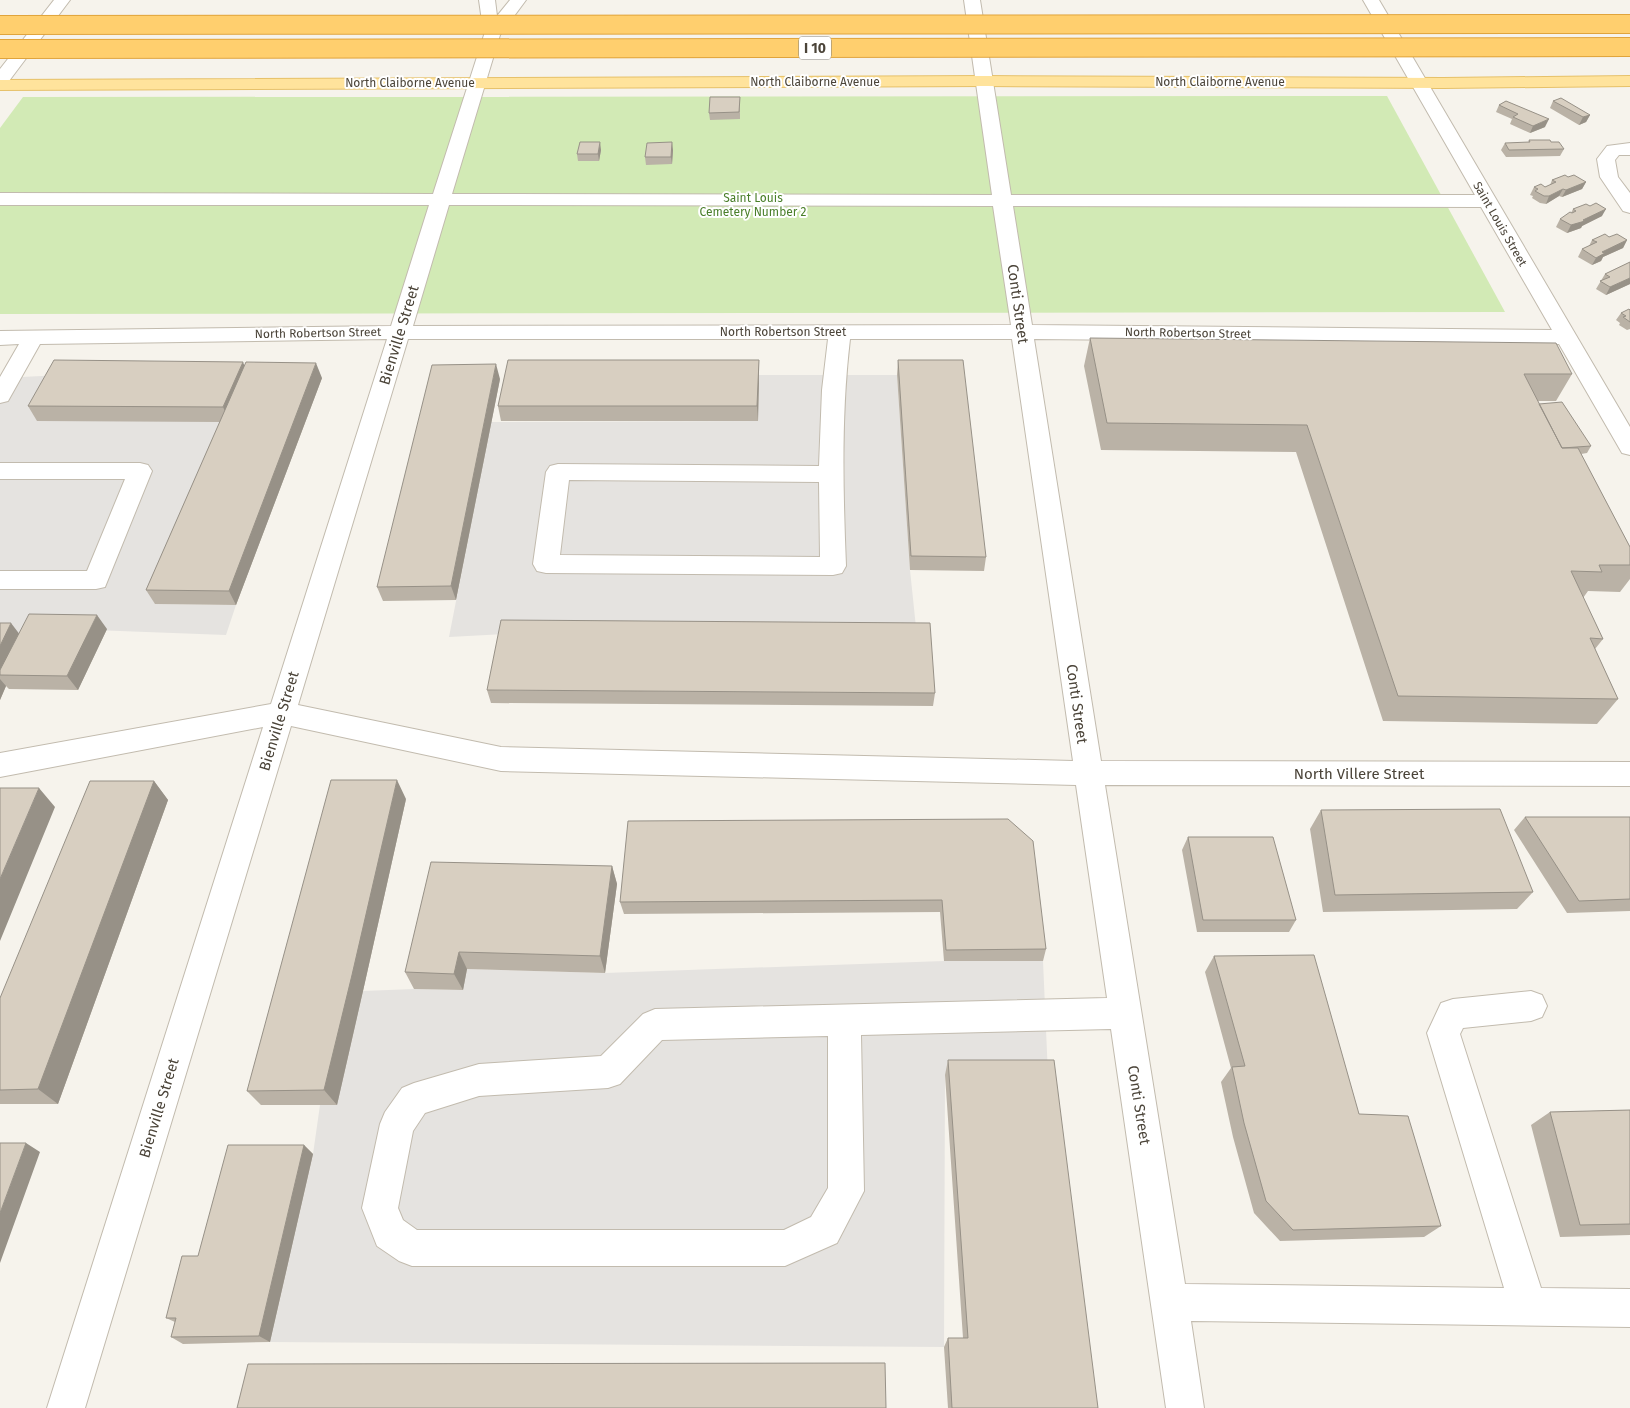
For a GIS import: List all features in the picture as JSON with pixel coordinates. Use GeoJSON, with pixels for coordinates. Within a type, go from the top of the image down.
{"type":"FeatureCollection","features":[{"type":"Feature","properties":{"kind":"highway","name":"I 10"},"geometry":{"type":"LineString","coordinates":[[0,25],[1630,24]]}},
{"type":"Feature","properties":{"kind":"highway","name":"I 10"},"geometry":{"type":"LineString","coordinates":[[0,49],[1630,47]]}},
{"type":"Feature","properties":{"kind":"main road","name":"North Claiborne Avenue"},"geometry":{"type":"LineString","coordinates":[[0,85],[478,82],[985,81],[1419,83],[1630,81]]}},
{"type":"Feature","properties":{"kind":"street"},"geometry":{"type":"LineString","coordinates":[[0,81],[62,0]]}},
{"type":"Feature","properties":{"kind":"street","name":"Bienville Street"},"geometry":{"type":"LineString","coordinates":[[487,0],[492,35]]}},
{"type":"Feature","properties":{"kind":"street","name":"Bienville Street"},"geometry":{"type":"LineString","coordinates":[[66,1408],[492,35],[518,0]]}},
{"type":"Feature","properties":{"kind":"street","name":"Conti Street"},"geometry":{"type":"LineString","coordinates":[[972,0],[1185,1408]]}},
{"type":"Feature","properties":{"kind":"street","name":"Saint Louis Street"},"geometry":{"type":"LineString","coordinates":[[1371,0],[1630,447]]}},
{"type":"Feature","properties":{"kind":"street"},"geometry":{"type":"LineString","coordinates":[[1630,149],[1614,150],[1606,159],[1610,177],[1630,207]]}},
{"type":"Feature","properties":{"kind":"street"},"geometry":{"type":"LineString","coordinates":[[0,198],[1487,201]]}},
{"type":"Feature","properties":{"kind":"street","name":"North Robertson Street"},"geometry":{"type":"LineString","coordinates":[[0,338],[400,332],[1022,332],[1566,337]]}},
{"type":"Feature","properties":{"kind":"street"},"geometry":{"type":"LineString","coordinates":[[831,474],[558,472],[546,564],[834,566],[831,474],[832,390],[840,332]]}},
{"type":"Feature","properties":{"kind":"street"},"geometry":{"type":"LineString","coordinates":[[0,396],[33,338]]}},
{"type":"Feature","properties":{"kind":"street"},"geometry":{"type":"LineString","coordinates":[[0,471],[140,471],[96,580],[0,580]]}},
{"type":"Feature","properties":{"kind":"street"},"geometry":{"type":"LineString","coordinates":[[0,765],[282,713]]}},
{"type":"Feature","properties":{"kind":"street","name":"North Villere Street"},"geometry":{"type":"LineString","coordinates":[[282,713],[501,759],[1088,773],[1630,774]]}},
{"type":"Feature","properties":{"kind":"street"},"geometry":{"type":"LineString","coordinates":[[1528,1306],[1443,1033],[1453,1014],[1531,1006]]}},
{"type":"Feature","properties":{"kind":"street"},"geometry":{"type":"LineString","coordinates":[[844,1020],[846,1190],[824,1230],[785,1248],[412,1248],[390,1233],[380,1208],[397,1124],[414,1100],[479,1080],[608,1072],[655,1025],[844,1020],[1125,1013]]}},
{"type":"Feature","properties":{"kind":"street"},"geometry":{"type":"LineString","coordinates":[[1169,1302],[1630,1308]]}},
{"type":"Feature","properties":{"kind":"green space","name":"Saint Louis Cemetery Number 2"},"geometry":{"type":"Polygon","coordinates":[[[1387,96],[1505,312],[0,314],[0,128],[23,97],[1387,96]]]}},
{"type":"Feature","properties":{"kind":"shaded area"},"geometry":{"type":"Polygon","coordinates":[[[63,375],[230,422],[155,604],[236,605],[226,635],[40,628],[0,644],[0,378],[63,375]]]}},
{"type":"Feature","properties":{"kind":"shaded area"},"geometry":{"type":"Polygon","coordinates":[[[759,375],[897,375],[910,570],[917,637],[505,634],[449,637],[491,422],[758,421],[759,375]]]}},
{"type":"Feature","properties":{"kind":"shaded area"},"geometry":{"type":"Polygon","coordinates":[[[944,961],[1043,961],[1048,1075],[945,1075],[944,1347],[270,1342],[313,1154],[320,1105],[337,1104],[363,991],[462,990],[467,969],[605,973],[944,961]]]}},
{"type":"Feature","properties":{"kind":"building"},"geometry":{"type":"Polygon","coordinates":[[[710,97],[740,97],[739,112],[709,113],[710,97]]]}},
{"type":"Feature","properties":{"kind":"building"},"geometry":{"type":"Polygon","coordinates":[[[1561,98],[1590,115],[1583,117],[1553,101],[1561,98]]]}},
{"type":"Feature","properties":{"kind":"building"},"geometry":{"type":"Polygon","coordinates":[[[1506,101],[1549,119],[1533,126],[1513,117],[1518,114],[1499,105],[1506,101]]]}},
{"type":"Feature","properties":{"kind":"building"},"geometry":{"type":"Polygon","coordinates":[[[1529,140],[1559,142],[1564,149],[1509,150],[1505,143],[1530,142],[1529,140]]]}},
{"type":"Feature","properties":{"kind":"building"},"geometry":{"type":"Polygon","coordinates":[[[580,142],[600,142],[598,154],[577,154],[580,142]]]}},
{"type":"Feature","properties":{"kind":"building"},"geometry":{"type":"Polygon","coordinates":[[[672,142],[671,157],[645,157],[647,143],[672,142]]]}},
{"type":"Feature","properties":{"kind":"building"},"geometry":{"type":"Polygon","coordinates":[[[1565,175],[1568,177],[1574,175],[1586,182],[1566,190],[1563,189],[1549,196],[1544,196],[1535,191],[1538,189],[1534,187],[1541,184],[1545,187],[1556,182],[1552,180],[1565,175]]]}},
{"type":"Feature","properties":{"kind":"building"},"geometry":{"type":"Polygon","coordinates":[[[1596,203],[1606,209],[1583,220],[1585,221],[1571,225],[1560,219],[1570,212],[1576,211],[1573,209],[1586,204],[1590,206],[1596,203]]]}},
{"type":"Feature","properties":{"kind":"building"},"geometry":{"type":"Polygon","coordinates":[[[1605,234],[1609,237],[1617,234],[1627,240],[1602,252],[1605,253],[1596,258],[1582,249],[1597,242],[1592,240],[1605,234]]]}},
{"type":"Feature","properties":{"kind":"building"},"geometry":{"type":"Polygon","coordinates":[[[1630,262],[1630,278],[1610,287],[1600,281],[1610,277],[1605,274],[1630,262]]]}},
{"type":"Feature","properties":{"kind":"building"},"geometry":{"type":"Polygon","coordinates":[[[1630,310],[1630,322],[1621,313],[1630,310]]]}},
{"type":"Feature","properties":{"kind":"building"},"geometry":{"type":"Polygon","coordinates":[[[1090,338],[1556,343],[1572,374],[1524,374],[1562,448],[1578,448],[1630,547],[1630,565],[1599,565],[1602,572],[1571,571],[1603,639],[1590,638],[1618,699],[1398,696],[1307,425],[1107,423],[1090,338]]]}},
{"type":"Feature","properties":{"kind":"building"},"geometry":{"type":"Polygon","coordinates":[[[54,360],[243,362],[223,407],[28,406],[54,360]]]}},
{"type":"Feature","properties":{"kind":"building"},"geometry":{"type":"Polygon","coordinates":[[[508,360],[759,360],[757,406],[498,406],[508,360]]]}},
{"type":"Feature","properties":{"kind":"building"},"geometry":{"type":"Polygon","coordinates":[[[898,360],[963,360],[986,557],[911,556],[898,360]]]}},
{"type":"Feature","properties":{"kind":"building"},"geometry":{"type":"Polygon","coordinates":[[[246,362],[316,363],[229,591],[146,590],[246,362]]]}},
{"type":"Feature","properties":{"kind":"building"},"geometry":{"type":"Polygon","coordinates":[[[496,364],[451,586],[377,587],[432,365],[496,364]]]}},
{"type":"Feature","properties":{"kind":"building"},"geometry":{"type":"Polygon","coordinates":[[[1562,402],[1591,446],[1562,448],[1539,404],[1562,402]]]}},
{"type":"Feature","properties":{"kind":"building"},"geometry":{"type":"Polygon","coordinates":[[[29,614],[97,615],[67,676],[0,675],[0,670],[29,614]]]}},
{"type":"Feature","properties":{"kind":"building"},"geometry":{"type":"Polygon","coordinates":[[[501,620],[930,623],[935,693],[487,690],[501,620]]]}},
{"type":"Feature","properties":{"kind":"building"},"geometry":{"type":"Polygon","coordinates":[[[0,623],[11,623],[0,646],[0,623]]]}},
{"type":"Feature","properties":{"kind":"building"},"geometry":{"type":"Polygon","coordinates":[[[331,780],[397,780],[324,1090],[247,1091],[331,780]]]}},
{"type":"Feature","properties":{"kind":"building"},"geometry":{"type":"Polygon","coordinates":[[[90,781],[154,781],[38,1089],[0,1090],[0,998],[90,781]]]}},
{"type":"Feature","properties":{"kind":"building"},"geometry":{"type":"Polygon","coordinates":[[[0,788],[39,788],[0,879],[0,788]]]}},
{"type":"Feature","properties":{"kind":"building"},"geometry":{"type":"Polygon","coordinates":[[[1500,809],[1533,892],[1335,895],[1321,810],[1500,809]]]}},
{"type":"Feature","properties":{"kind":"building"},"geometry":{"type":"Polygon","coordinates":[[[1525,817],[1630,817],[1630,899],[1579,901],[1525,817]]]}},
{"type":"Feature","properties":{"kind":"building"},"geometry":{"type":"Polygon","coordinates":[[[1008,819],[1033,841],[1046,949],[946,950],[942,900],[620,902],[628,821],[1008,819]]]}},
{"type":"Feature","properties":{"kind":"building"},"geometry":{"type":"Polygon","coordinates":[[[1188,837],[1273,837],[1296,920],[1203,920],[1188,837]]]}},
{"type":"Feature","properties":{"kind":"building"},"geometry":{"type":"Polygon","coordinates":[[[431,862],[612,866],[600,956],[459,952],[454,974],[405,972],[431,862]]]}},
{"type":"Feature","properties":{"kind":"building"},"geometry":{"type":"Polygon","coordinates":[[[1314,955],[1359,1114],[1408,1116],[1441,1226],[1293,1230],[1266,1201],[1244,1123],[1232,1067],[1245,1066],[1214,956],[1314,955]]]}},
{"type":"Feature","properties":{"kind":"building"},"geometry":{"type":"Polygon","coordinates":[[[948,1060],[1054,1060],[1098,1408],[952,1408],[948,1338],[968,1338],[948,1060]]]}},
{"type":"Feature","properties":{"kind":"building"},"geometry":{"type":"Polygon","coordinates":[[[1630,1110],[1630,1224],[1580,1225],[1550,1112],[1630,1110]]]}},
{"type":"Feature","properties":{"kind":"building"},"geometry":{"type":"Polygon","coordinates":[[[0,1143],[26,1143],[0,1213],[0,1143]]]}},
{"type":"Feature","properties":{"kind":"building"},"geometry":{"type":"Polygon","coordinates":[[[228,1145],[304,1145],[259,1336],[171,1337],[176,1318],[166,1318],[182,1256],[198,1256],[228,1145]]]}},
{"type":"Feature","properties":{"kind":"building"},"geometry":{"type":"Polygon","coordinates":[[[885,1363],[886,1408],[237,1408],[248,1364],[885,1363]]]}}]}
